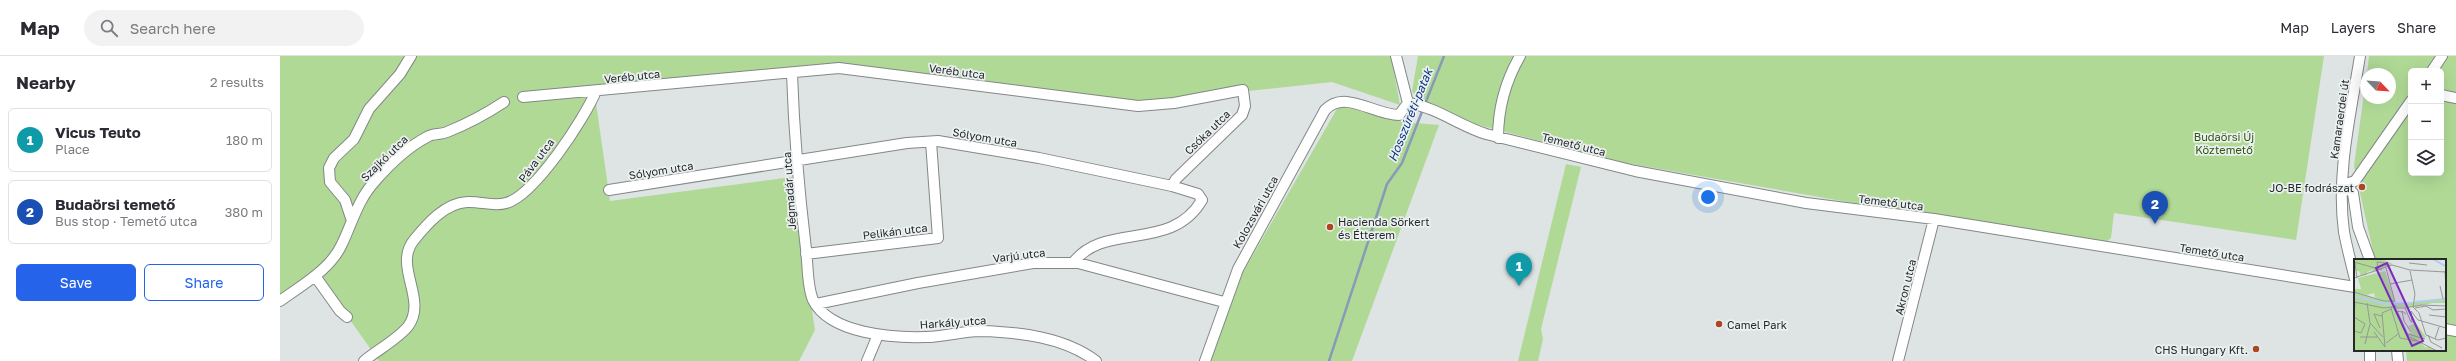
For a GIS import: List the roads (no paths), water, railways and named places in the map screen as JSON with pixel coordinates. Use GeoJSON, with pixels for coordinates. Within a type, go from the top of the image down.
{"type":"FeatureCollection","features":[{"type":"Feature","properties":{"kind":"street"},"geometry":{"type":"LineString","coordinates":[[352,218],[345,200],[330,182],[329,168],[334,158],[354,139],[369,108],[400,74],[411,56]]}},
{"type":"Feature","properties":{"kind":"street"},"geometry":{"type":"LineString","coordinates":[[1396,56],[1408,103]]}},
{"type":"Feature","properties":{"kind":"street"},"geometry":{"type":"LineString","coordinates":[[1498,138],[1499,116],[1502,100],[1508,81],[1520,56]]}},
{"type":"Feature","properties":{"kind":"street","name":"Kamaraerdei út"},"geometry":{"type":"LineString","coordinates":[[2354,275],[2344,231],[2343,186],[2344,161],[2360,56]]}},
{"type":"Feature","properties":{"kind":"street"},"geometry":{"type":"LineString","coordinates":[[2434,68],[2442,56]]}},
{"type":"Feature","properties":{"kind":"street","name":"Veréb utca"},"geometry":{"type":"LineString","coordinates":[[523,97],[792,74],[838,68],[1138,106],[1174,103],[1243,90]]}},
{"type":"Feature","properties":{"kind":"street","name":"Jégmadár utca"},"geometry":{"type":"LineString","coordinates":[[792,74],[798,162],[797,170],[812,298],[816,304]]}},
{"type":"Feature","properties":{"kind":"street","name":"Csóka utca"},"geometry":{"type":"LineString","coordinates":[[1172,186],[1176,179],[1242,115],[1245,106],[1243,90]]}},
{"type":"Feature","properties":{"kind":"street","name":"Páva utca"},"geometry":{"type":"LineString","coordinates":[[364,361],[409,325],[413,313],[413,294],[406,262],[406,252],[413,241],[445,210],[466,202],[506,204],[522,197],[537,182],[578,122],[596,91]]}},
{"type":"Feature","properties":{"kind":"street"},"geometry":{"type":"LineString","coordinates":[[2444,96],[2456,98]]}},
{"type":"Feature","properties":{"kind":"street","name":"Kolozsvári utca"},"geometry":{"type":"LineString","coordinates":[[1205,361],[1224,302],[1238,269],[1325,110],[1336,101],[1399,115],[1408,103]]}},
{"type":"Feature","properties":{"kind":"street","name":"Szajkó utca"},"geometry":{"type":"LineString","coordinates":[[280,301],[315,276],[332,259],[342,245],[352,218],[366,192],[375,181],[417,143],[429,135],[445,133],[460,127],[504,102]]}},
{"type":"Feature","properties":{"kind":"street","name":"Temető utca"},"geometry":{"type":"LineString","coordinates":[[1408,103],[1419,104],[1464,126],[1498,138],[1642,172],[1806,203],[1934,219],[2354,287]]}},
{"type":"Feature","properties":{"kind":"street"},"geometry":{"type":"LineString","coordinates":[[2343,186],[2355,182],[2409,104]]}},
{"type":"Feature","properties":{"kind":"street","name":"Sólyom utca"},"geometry":{"type":"LineString","coordinates":[[609,190],[907,144],[938,141],[1040,158],[1172,186],[1198,194],[1202,200],[1195,212],[1177,225],[1152,234],[1100,243],[1080,253],[1072,263]]}},
{"type":"Feature","properties":{"kind":"street","name":"Pelikán utca"},"geometry":{"type":"LineString","coordinates":[[806,254],[938,238],[931,142]]}},
{"type":"Feature","properties":{"kind":"street"},"geometry":{"type":"LineString","coordinates":[[2343,186],[2353,194],[2358,227],[2370,259]]}},
{"type":"Feature","properties":{"kind":"street","name":"Akron utca"},"geometry":{"type":"LineString","coordinates":[[1898,361],[1934,219]]}},
{"type":"Feature","properties":{"kind":"street","name":"Varjú utca"},"geometry":{"type":"LineString","coordinates":[[816,304],[918,283],[1033,263],[1072,263],[1124,274],[1224,302]]}},
{"type":"Feature","properties":{"kind":"street"},"geometry":{"type":"LineString","coordinates":[[315,276],[340,311],[347,316]]}},
{"type":"Feature","properties":{"kind":"street","name":"Harkály utca"},"geometry":{"type":"LineString","coordinates":[[816,304],[824,316],[834,321],[878,335],[927,337],[980,331],[1028,334],[1079,350],[1096,361]]}},
{"type":"Feature","properties":{"kind":"street"},"geometry":{"type":"LineString","coordinates":[[2446,329],[2456,331]]}},
{"type":"Feature","properties":{"kind":"street"},"geometry":{"type":"LineString","coordinates":[[867,361],[878,335]]}},
{"type":"Feature","properties":{"kind":"street"},"geometry":{"type":"LineString","coordinates":[[2397,351],[2398,361]]}},
{"type":"Feature","properties":{"kind":"waterway","name":"Hosszúréti-patak"},"geometry":{"type":"LineString","coordinates":[[1425,104],[1444,56]]}},
{"type":"Feature","properties":{"kind":"waterway","name":"Hosszúréti-patak"},"geometry":{"type":"LineString","coordinates":[[1329,361],[1387,184],[1402,163],[1423,109]]}},
{"type":"Feature","properties":{"kind":"place","name":"JO-BE fodrászat"},"geometry":{"type":"Point","coordinates":[2362,187]}},
{"type":"Feature","properties":{"kind":"place","name":"Budaörsi temető"},"geometry":{"type":"Point","coordinates":[2155,224]}},
{"type":"Feature","properties":{"kind":"place","name":"Hacienda Sörkert és Étterem"},"geometry":{"type":"Point","coordinates":[1330,227]}},
{"type":"Feature","properties":{"kind":"place","name":"Vicus Teuto"},"geometry":{"type":"Point","coordinates":[1519,286]}},
{"type":"Feature","properties":{"kind":"place","name":"Camel Park"},"geometry":{"type":"Point","coordinates":[1719,324]}},
{"type":"Feature","properties":{"kind":"place","name":"CHS Hungary Kft."},"geometry":{"type":"Point","coordinates":[2256,349]}},
{"type":"Feature","properties":{"kind":"park label","name":"Budaörsi Új Köztemető"},"geometry":{"type":"Point","coordinates":[2224,142]}}]}
